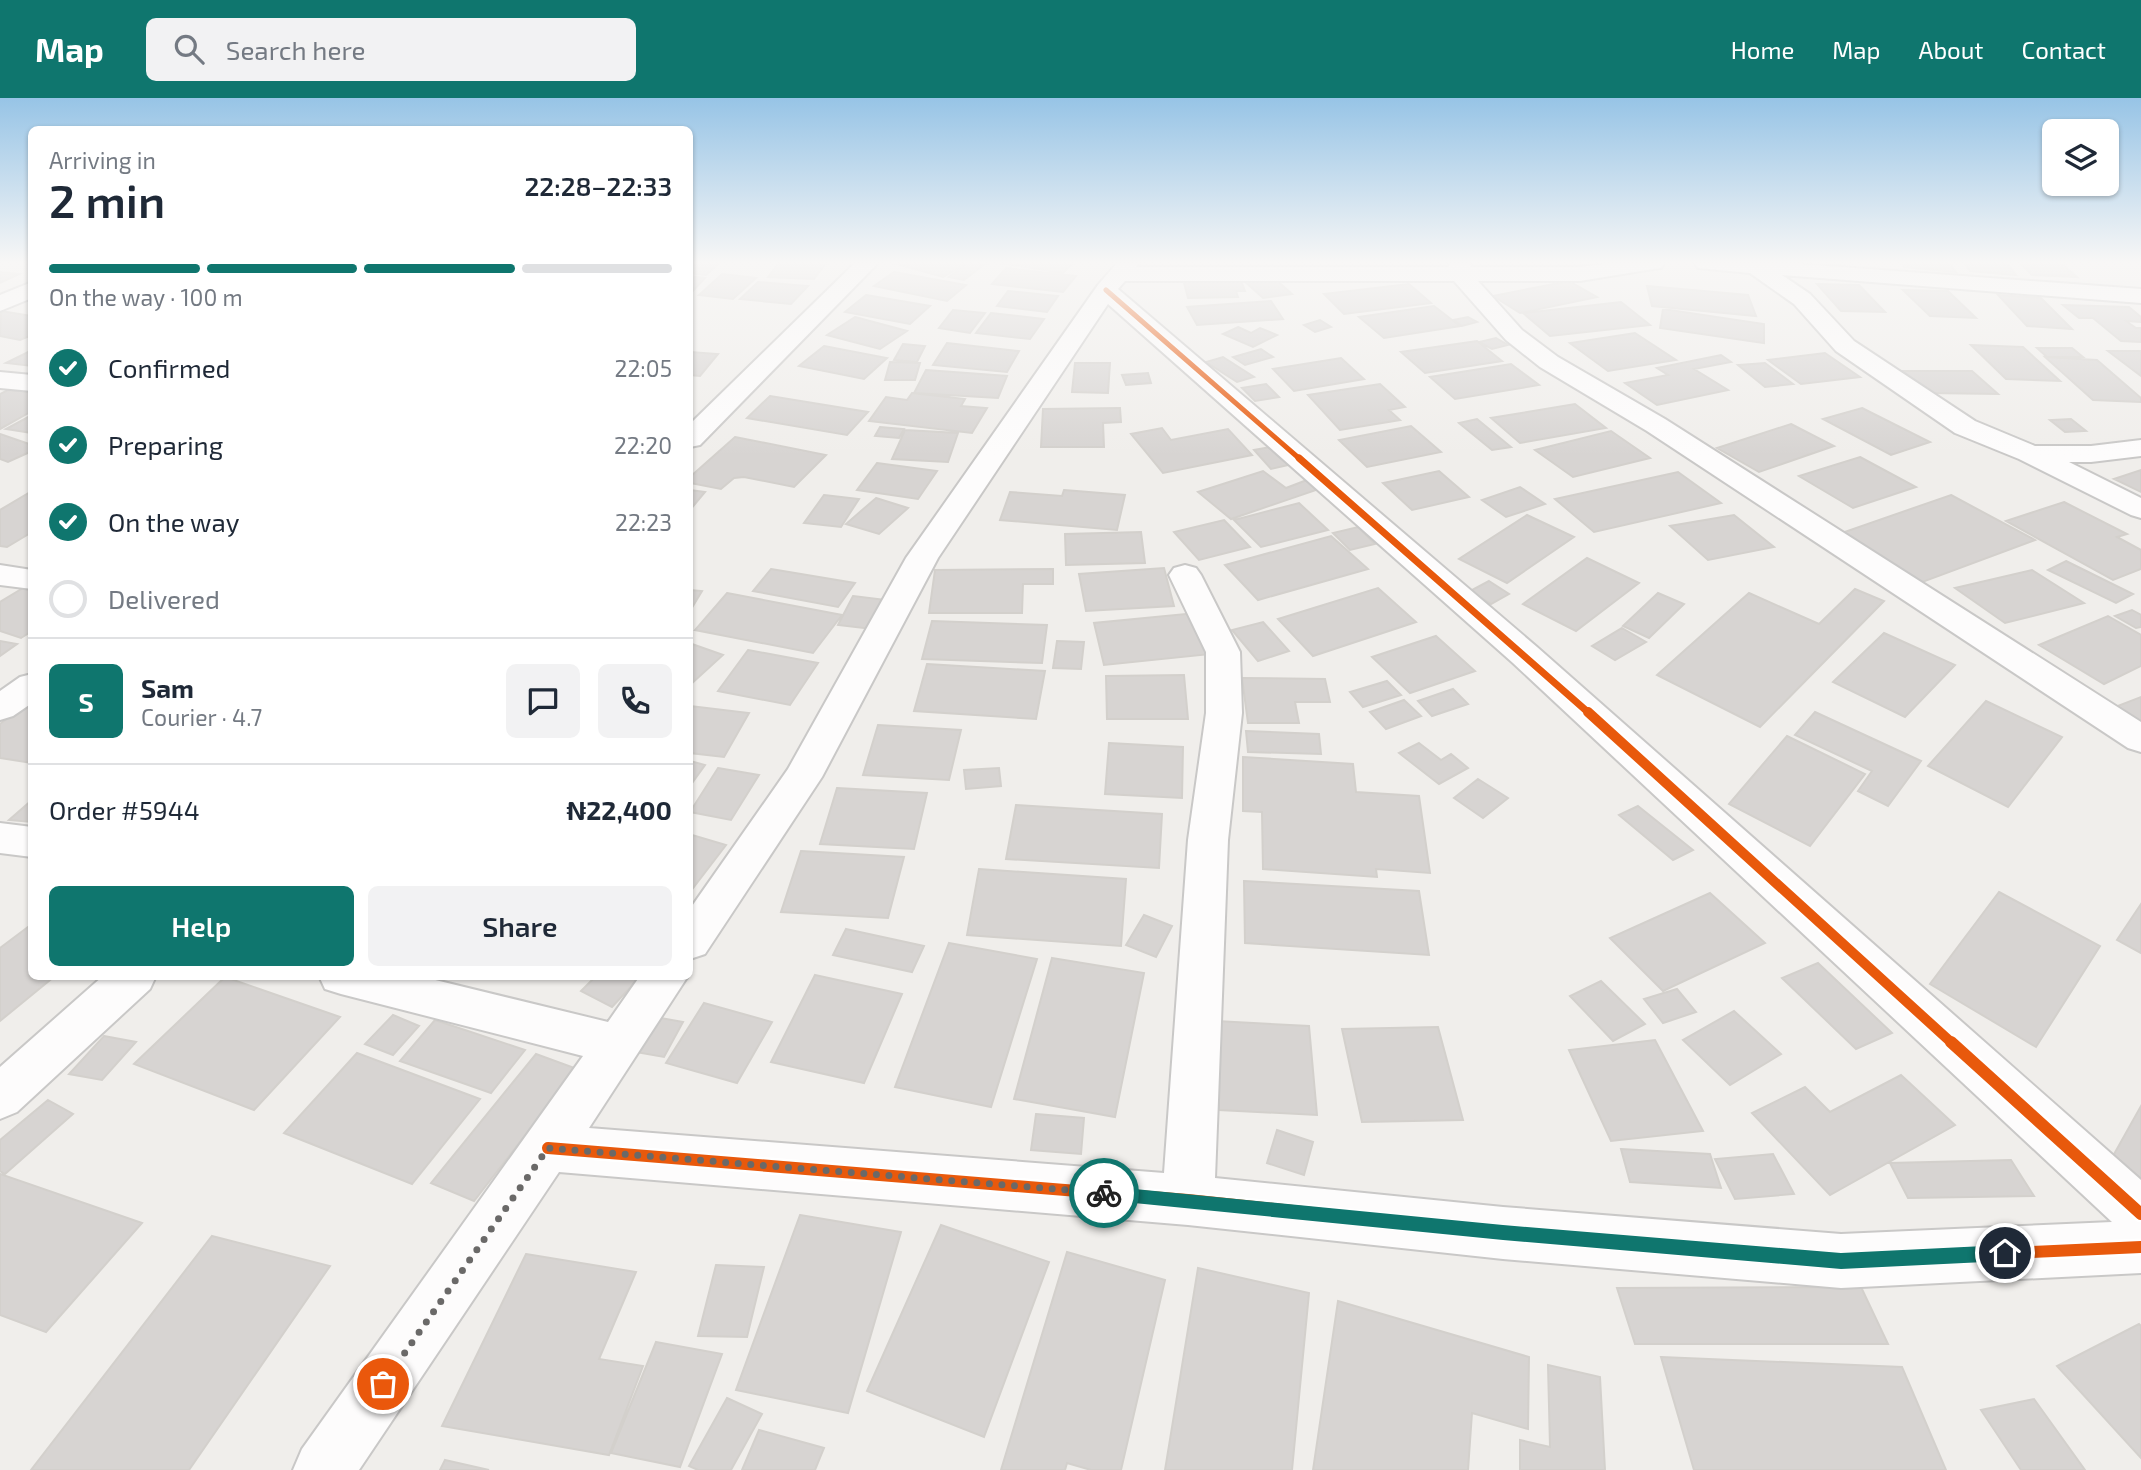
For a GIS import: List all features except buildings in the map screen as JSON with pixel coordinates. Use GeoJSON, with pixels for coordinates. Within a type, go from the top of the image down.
{"type":"FeatureCollection","features":[{"type":"Feature","properties":{"kind":"street"},"geometry":{"type":"LineString","coordinates":[[693,436],[803,327]]}},
{"type":"Feature","properties":{"kind":"street"},"geometry":{"type":"LineString","coordinates":[[693,938],[803,777],[922,558],[1083,327]]}},
{"type":"Feature","properties":{"kind":"street"},"geometry":{"type":"LineString","coordinates":[[1175,327],[1525,655],[2141,1214]]}},
{"type":"Feature","properties":{"kind":"street"},"geometry":{"type":"LineString","coordinates":[[1507,327],[1549,362],[1667,433],[2141,738]]}},
{"type":"Feature","properties":{"kind":"street"},"geometry":{"type":"LineString","coordinates":[[1828,327],[1846,346],[1965,427],[2029,453],[2141,509]]}},
{"type":"Feature","properties":{"kind":"street"},"geometry":{"type":"LineString","coordinates":[[0,380],[28,383]]}},
{"type":"Feature","properties":{"kind":"street"},"geometry":{"type":"LineString","coordinates":[[2029,453],[2091,454],[2141,448]]}},
{"type":"Feature","properties":{"kind":"street"},"geometry":{"type":"LineString","coordinates":[[2091,454],[2108,492]]}},
{"type":"Feature","properties":{"kind":"street"},"geometry":{"type":"LineString","coordinates":[[0,575],[28,579]]}},
{"type":"Feature","properties":{"kind":"street"},"geometry":{"type":"LineString","coordinates":[[1185,575],[1223,652],[1224,713],[1208,840],[1188,1200]]}},
{"type":"Feature","properties":{"kind":"street"},"geometry":{"type":"LineString","coordinates":[[0,709],[28,688]]}},
{"type":"Feature","properties":{"kind":"street"},"geometry":{"type":"LineString","coordinates":[[0,838],[28,842]]}},
{"type":"Feature","properties":{"kind":"street"},"geometry":{"type":"LineString","coordinates":[[0,1097],[130,980]]}},
{"type":"Feature","properties":{"kind":"street"},"geometry":{"type":"LineString","coordinates":[[357,980],[618,1045]]}},
{"type":"Feature","properties":{"kind":"street"},"geometry":{"type":"LineString","coordinates":[[323,1470],[663,980]]}},
{"type":"Feature","properties":{"kind":"street"},"geometry":{"type":"LineString","coordinates":[[548,1148],[1188,1200],[1503,1233],[1841,1261],[2141,1247]]}},
{"type":"Feature","properties":{"kind":"cycle path"},"geometry":{"type":"LineString","coordinates":[[1149,327],[1525,655],[2141,1214]]}},
{"type":"Feature","properties":{"kind":"cycle path"},"geometry":{"type":"LineString","coordinates":[[548,1148],[1188,1200],[1503,1233],[1841,1261],[2141,1247]]}},
{"type":"Feature","properties":{"kind":"way so far"},"geometry":{"type":"LineString","coordinates":[[383,1384],[548,1148],[1104,1193]]}},
{"type":"Feature","properties":{"kind":"route"},"geometry":{"type":"LineString","coordinates":[[1104,1193],[1503,1233],[1841,1261],[2005,1253]]}}]}
